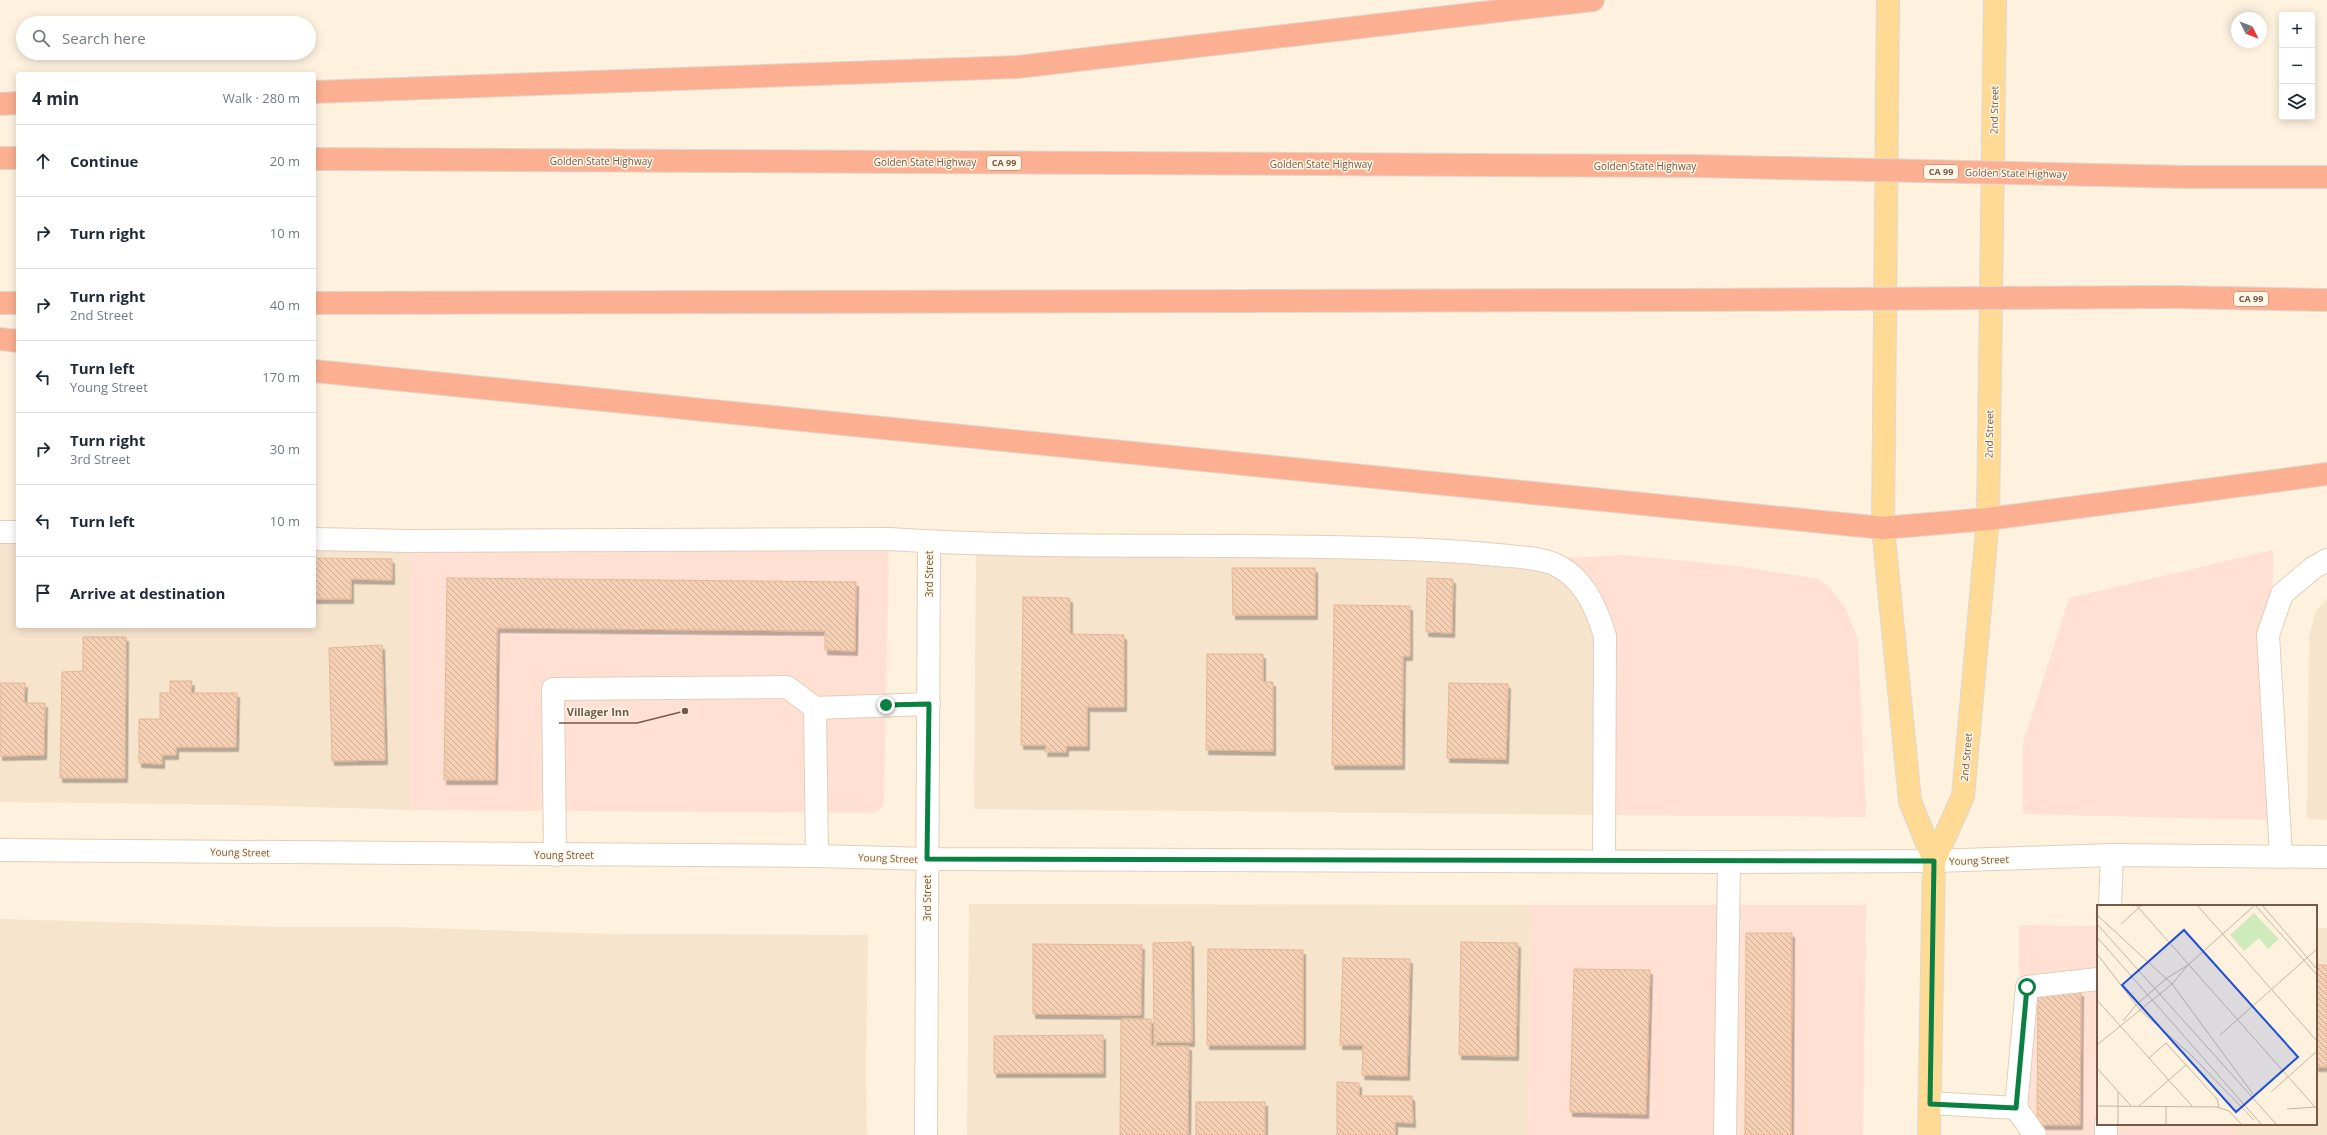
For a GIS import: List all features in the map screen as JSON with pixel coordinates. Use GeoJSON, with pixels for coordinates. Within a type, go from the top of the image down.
{"type":"FeatureCollection","features":[{"type":"Feature","properties":{"kind":"highway"},"geometry":{"type":"LineString","coordinates":[[316,92],[1017,66],[1593,0]]}},
{"type":"Feature","properties":{"kind":"highway"},"geometry":{"type":"LineString","coordinates":[[0,104],[16,103]]}},
{"type":"Feature","properties":{"kind":"highway"},"geometry":{"type":"LineString","coordinates":[[0,158],[16,158]]}},
{"type":"Feature","properties":{"kind":"highway","name":"Golden State Highway"},"geometry":{"type":"LineString","coordinates":[[316,160],[1694,166],[2187,177],[2327,177]]}},
{"type":"Feature","properties":{"kind":"highway","name":"CA 99"},"geometry":{"type":"LineString","coordinates":[[316,302],[1686,300],[2174,297],[2327,300]]}},
{"type":"Feature","properties":{"kind":"highway"},"geometry":{"type":"LineString","coordinates":[[0,303],[16,303]]}},
{"type":"Feature","properties":{"kind":"highway"},"geometry":{"type":"LineString","coordinates":[[0,339],[16,341]]}},
{"type":"Feature","properties":{"kind":"highway"},"geometry":{"type":"LineString","coordinates":[[316,371],[1883,528],[1988,519],[2327,474]]}},
{"type":"Feature","properties":{"kind":"main road","name":"2nd Street"},"geometry":{"type":"LineString","coordinates":[[1888,0],[1883,528],[1910,801],[1934,861],[1929,1135]]}},
{"type":"Feature","properties":{"kind":"main road","name":"2nd Street"},"geometry":{"type":"LineString","coordinates":[[1934,861],[1963,796],[1988,519],[1996,0]]}},
{"type":"Feature","properties":{"kind":"street"},"geometry":{"type":"LineString","coordinates":[[0,532],[16,532]]}},
{"type":"Feature","properties":{"kind":"street"},"geometry":{"type":"LineString","coordinates":[[316,539],[410,541],[889,539],[929,542],[1419,549],[1538,559],[1555,565],[1570,574],[1582,585],[1599,616],[1605,636],[1604,861]]}},
{"type":"Feature","properties":{"kind":"street","name":"3rd Street"},"geometry":{"type":"LineString","coordinates":[[926,1135],[929,542]]}},
{"type":"Feature","properties":{"kind":"street"},"geometry":{"type":"LineString","coordinates":[[2281,856],[2268,635],[2282,594],[2313,568],[2327,560]]}},
{"type":"Feature","properties":{"kind":"street"},"geometry":{"type":"LineString","coordinates":[[555,855],[553,689],[787,687],[815,708],[929,704]]}},
{"type":"Feature","properties":{"kind":"street"},"geometry":{"type":"LineString","coordinates":[[815,708],[817,856]]}},
{"type":"Feature","properties":{"kind":"street","name":"Young Street"},"geometry":{"type":"LineString","coordinates":[[0,850],[817,856],[927,859],[1729,862],[1934,861],[2112,855],[2327,857]]}},
{"type":"Feature","properties":{"kind":"street"},"geometry":{"type":"LineString","coordinates":[[2110,905],[2112,855]]}},
{"type":"Feature","properties":{"kind":"street"},"geometry":{"type":"LineString","coordinates":[[1725,1135],[1729,862]]}},
{"type":"Feature","properties":{"kind":"street"},"geometry":{"type":"LineString","coordinates":[[2035,1135],[2016,1108],[2027,987],[2097,979]]}},
{"type":"Feature","properties":{"kind":"street"},"geometry":{"type":"LineString","coordinates":[[1930,1104],[2016,1108]]}},
{"type":"Feature","properties":{"kind":"shaded area"},"geometry":{"type":"Polygon","coordinates":[[[0,532],[16,532],[16,628],[316,628],[316,539],[410,541],[410,810],[243,805],[0,802],[0,532]]]}},
{"type":"Feature","properties":{"kind":"shaded area"},"geometry":{"type":"Polygon","coordinates":[[[889,539],[884,801],[883,806],[874,813],[410,810],[410,541],[889,539]]]}},
{"type":"Feature","properties":{"kind":"shaded area"},"geometry":{"type":"Polygon","coordinates":[[[976,543],[1538,559],[1599,616],[1604,815],[974,809],[976,543]]]}},
{"type":"Feature","properties":{"kind":"shaded area"},"geometry":{"type":"Polygon","coordinates":[[[2273,550],[2272,820],[2023,814],[2023,743],[2069,598],[2273,550]]]}},
{"type":"Feature","properties":{"kind":"shaded area"},"geometry":{"type":"Polygon","coordinates":[[[1624,555],[1737,566],[1819,579],[1830,588],[1846,609],[1858,640],[1866,817],[1604,815],[1599,616],[1538,559],[1624,555]]]}},
{"type":"Feature","properties":{"kind":"shaded area"},"geometry":{"type":"Polygon","coordinates":[[[2327,599],[2327,820],[2307,819],[2309,638],[2315,612],[2327,599]]]}},
{"type":"Feature","properties":{"kind":"shaded area"},"geometry":{"type":"Polygon","coordinates":[[[969,904],[1531,905],[1528,1135],[967,1135],[969,904]]]}},
{"type":"Feature","properties":{"kind":"shaded area"},"geometry":{"type":"Polygon","coordinates":[[[1531,905],[1866,905],[1863,1135],[1528,1135],[1531,905]]]}},
{"type":"Feature","properties":{"kind":"shaded area"},"geometry":{"type":"Polygon","coordinates":[[[0,919],[282,927],[394,927],[612,934],[868,935],[866,1070],[867,1135],[0,1135],[0,919]]]}},
{"type":"Feature","properties":{"kind":"shaded area"},"geometry":{"type":"Polygon","coordinates":[[[2019,925],[2097,926],[2097,1125],[2234,1125],[2234,1135],[2019,1135],[2019,925]]]}},
{"type":"Feature","properties":{"kind":"shaded area"},"geometry":{"type":"Polygon","coordinates":[[[2317,928],[2327,928],[2327,1135],[2234,1135],[2234,1125],[2317,1125],[2317,928]]]}},
{"type":"Feature","properties":{"kind":"building"},"geometry":{"type":"Polygon","coordinates":[[[316,558],[392,559],[392,580],[351,579],[351,599],[316,599],[316,558]]]}},
{"type":"Feature","properties":{"kind":"building"},"geometry":{"type":"Polygon","coordinates":[[[1232,568],[1315,568],[1315,615],[1233,615],[1232,568]]]}},
{"type":"Feature","properties":{"kind":"building"},"geometry":{"type":"Polygon","coordinates":[[[447,578],[856,582],[855,651],[825,650],[825,631],[497,628],[495,780],[444,780],[447,578]]]}},
{"type":"Feature","properties":{"kind":"building"},"geometry":{"type":"Polygon","coordinates":[[[1427,578],[1453,579],[1452,633],[1426,632],[1427,578]]]}},
{"type":"Feature","properties":{"kind":"building"},"geometry":{"type":"Polygon","coordinates":[[[1023,597],[1070,598],[1070,634],[1124,635],[1124,707],[1087,707],[1087,746],[1066,746],[1066,752],[1045,752],[1046,745],[1021,745],[1023,597]]]}},
{"type":"Feature","properties":{"kind":"building"},"geometry":{"type":"Polygon","coordinates":[[[1334,605],[1410,606],[1410,656],[1403,656],[1402,765],[1332,765],[1334,605]]]}},
{"type":"Feature","properties":{"kind":"building"},"geometry":{"type":"Polygon","coordinates":[[[83,637],[126,637],[125,778],[60,778],[62,672],[83,671],[83,637]]]}},
{"type":"Feature","properties":{"kind":"building"},"geometry":{"type":"Polygon","coordinates":[[[382,645],[385,760],[332,761],[329,648],[382,645]]]}},
{"type":"Feature","properties":{"kind":"building"},"geometry":{"type":"Polygon","coordinates":[[[1207,654],[1263,654],[1263,682],[1273,682],[1273,751],[1206,750],[1207,654]]]}},
{"type":"Feature","properties":{"kind":"building"},"geometry":{"type":"Polygon","coordinates":[[[170,681],[192,681],[191,693],[237,693],[236,747],[176,747],[176,755],[162,755],[162,764],[139,763],[139,719],[160,719],[160,693],[170,693],[170,681]]]}},
{"type":"Feature","properties":{"kind":"building"},"geometry":{"type":"Polygon","coordinates":[[[0,683],[25,683],[24,703],[45,703],[44,755],[0,756],[0,683]]]}},
{"type":"Feature","properties":{"kind":"building"},"geometry":{"type":"Polygon","coordinates":[[[1449,683],[1508,684],[1506,759],[1447,758],[1449,683]]]}},
{"type":"Feature","properties":{"kind":"building"},"geometry":{"type":"Polygon","coordinates":[[[1746,933],[1792,933],[1791,1135],[1745,1135],[1746,933]]]}},
{"type":"Feature","properties":{"kind":"building"},"geometry":{"type":"Polygon","coordinates":[[[1191,942],[1192,1042],[1154,1042],[1153,943],[1191,942]]]}},
{"type":"Feature","properties":{"kind":"building"},"geometry":{"type":"Polygon","coordinates":[[[1461,942],[1518,943],[1516,1056],[1459,1055],[1461,942]]]}},
{"type":"Feature","properties":{"kind":"building"},"geometry":{"type":"Polygon","coordinates":[[[1033,944],[1142,945],[1141,1015],[1033,1014],[1033,944]]]}},
{"type":"Feature","properties":{"kind":"building"},"geometry":{"type":"Polygon","coordinates":[[[1208,949],[1303,950],[1303,1045],[1207,1045],[1208,949]]]}},
{"type":"Feature","properties":{"kind":"building"},"geometry":{"type":"Polygon","coordinates":[[[1343,958],[1410,959],[1407,1076],[1362,1075],[1363,1045],[1340,1045],[1343,958]]]}},
{"type":"Feature","properties":{"kind":"building"},"geometry":{"type":"Polygon","coordinates":[[[2317,965],[2327,965],[2327,1067],[2317,1067],[2317,965]]]}},
{"type":"Feature","properties":{"kind":"building"},"geometry":{"type":"Polygon","coordinates":[[[1574,969],[1650,970],[1646,1114],[1570,1112],[1574,969]]]}},
{"type":"Feature","properties":{"kind":"building"},"geometry":{"type":"Polygon","coordinates":[[[2038,992],[2081,992],[2080,1125],[2037,1125],[2038,992]]]}},
{"type":"Feature","properties":{"kind":"building"},"geometry":{"type":"Polygon","coordinates":[[[1121,1019],[1151,1019],[1151,1046],[1189,1046],[1188,1135],[1120,1135],[1121,1019]]]}},
{"type":"Feature","properties":{"kind":"building"},"geometry":{"type":"Polygon","coordinates":[[[1103,1035],[1103,1073],[994,1073],[994,1036],[1103,1035]]]}},
{"type":"Feature","properties":{"kind":"building"},"geometry":{"type":"Polygon","coordinates":[[[1337,1082],[1359,1083],[1359,1096],[1412,1096],[1413,1123],[1395,1122],[1395,1135],[1337,1135],[1337,1082]]]}},
{"type":"Feature","properties":{"kind":"building"},"geometry":{"type":"Polygon","coordinates":[[[1196,1102],[1265,1102],[1265,1135],[1196,1135],[1196,1102]]]}},
{"type":"Feature","properties":{"kind":"place","name":"Villager Inn"},"geometry":{"type":"Point","coordinates":[685,711]}},
{"type":"Feature","properties":{"kind":"route"},"geometry":{"type":"LineString","coordinates":[[886,705],[929,704],[927,859],[1729,862],[1934,861],[1930,1104],[2016,1108],[2027,987]]}}]}
